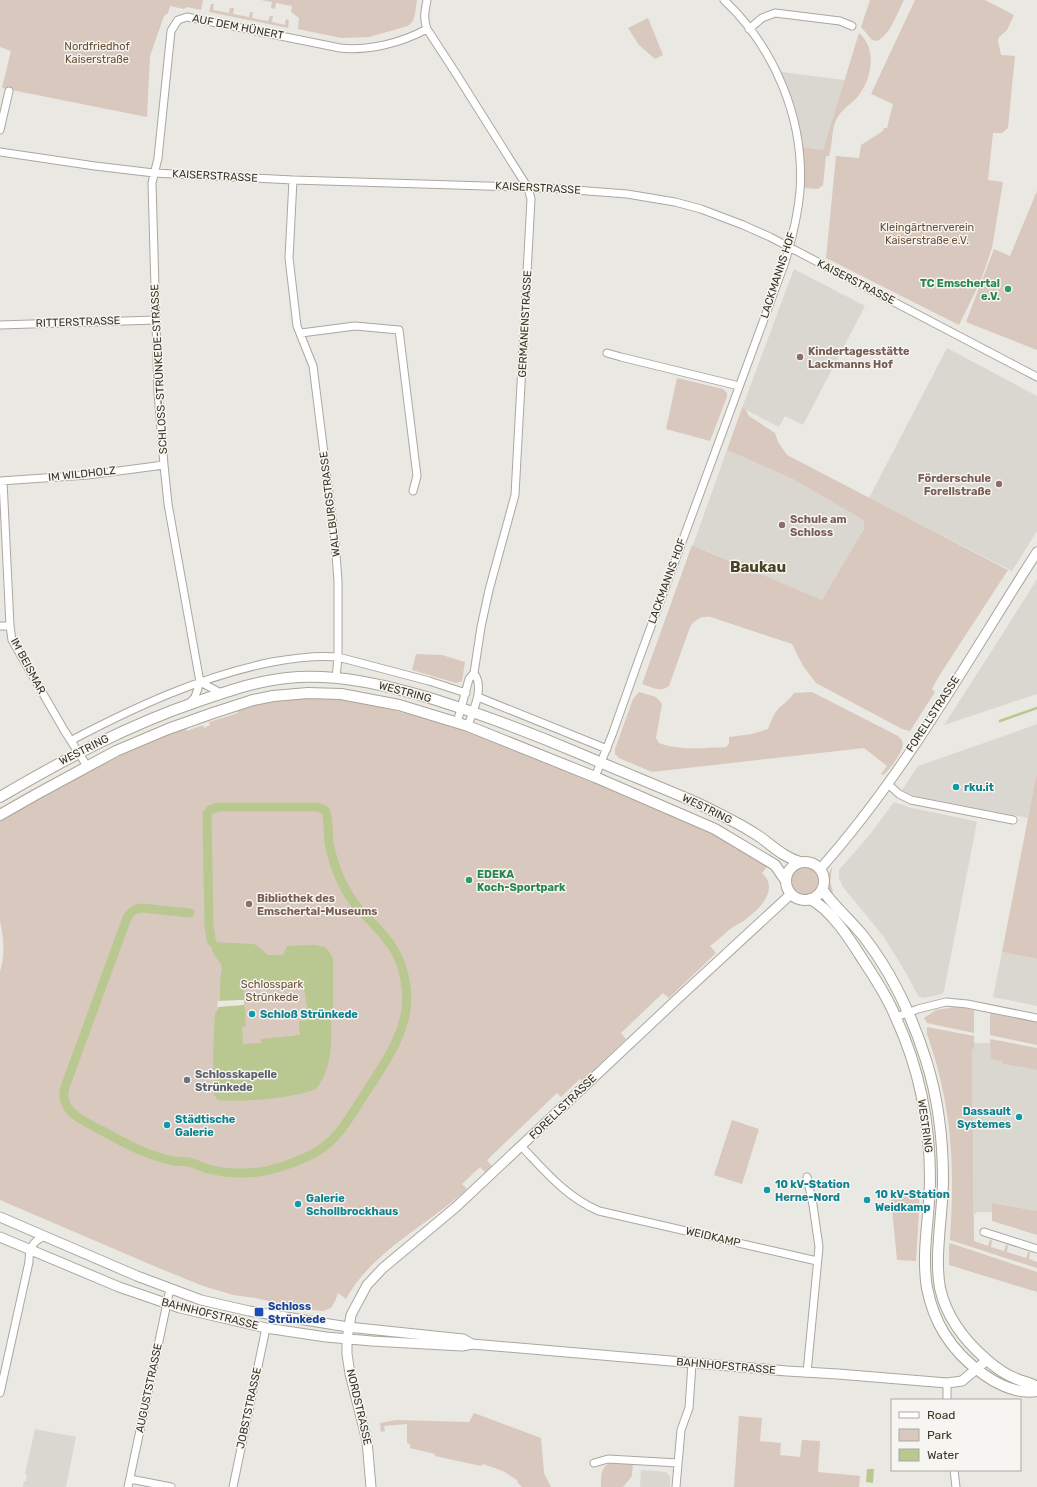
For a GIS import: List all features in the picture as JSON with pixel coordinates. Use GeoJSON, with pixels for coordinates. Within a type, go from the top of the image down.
{"type":"FeatureCollection","features":[{"type":"Feature","properties":{"kind":"main road","name":"WESTRING"},"geometry":{"type":"LineString","coordinates":[[0,797],[79,752],[121,732],[189,704],[221,693],[272,680],[299,677],[336,678],[374,684],[412,693],[473,711],[512,726],[714,811],[759,836],[786,857],[800,862]]}},
{"type":"Feature","properties":{"kind":"main road","name":"WESTRING"},"geometry":{"type":"LineString","coordinates":[[0,815],[87,766],[162,731],[253,700],[293,694],[335,694],[368,698],[468,726],[595,777],[715,829],[775,865],[786,881]]}},
{"type":"Feature","properties":{"kind":"main road"},"geometry":{"type":"LineString","coordinates":[[800,862],[811,863],[820,869],[824,879],[822,889],[819,894],[810,900],[800,899],[791,894],[788,890],[786,881],[790,869],[794,865],[800,862]]}},
{"type":"Feature","properties":{"kind":"main road","name":"WESTRING"},"geometry":{"type":"LineString","coordinates":[[822,889],[853,923],[877,954],[888,972],[908,1012],[932,1081],[940,1130],[943,1178],[938,1267],[940,1288],[949,1314],[965,1337],[987,1360],[1006,1374],[1037,1387]]}},
{"type":"Feature","properties":{"kind":"main road","name":"WESTRING"},"geometry":{"type":"LineString","coordinates":[[810,900],[824,909],[851,943],[873,975],[896,1017],[914,1066],[928,1133],[930,1180],[925,1255],[927,1288],[931,1304],[944,1333],[962,1356],[976,1369]]}},
{"type":"Feature","properties":{"kind":"main road"},"geometry":{"type":"LineString","coordinates":[[976,1369],[993,1381],[1012,1389],[1037,1391]]}},
{"type":"Feature","properties":{"kind":"street","name":"GERMANENSTRASSE"},"geometry":{"type":"LineString","coordinates":[[427,0],[424,16],[424,23],[427,29],[528,188],[531,199],[515,495],[489,590],[481,627],[474,673],[469,679],[457,723]]}},
{"type":"Feature","properties":{"kind":"street","name":"LACKMANNS HOF"},"geometry":{"type":"LineString","coordinates":[[595,777],[607,749],[790,248],[795,223],[800,190],[800,162],[797,136],[789,104],[780,81],[765,51],[749,29],[724,0]]}},
{"type":"Feature","properties":{"kind":"street"},"geometry":{"type":"LineString","coordinates":[[749,29],[762,18],[775,13],[840,21],[852,26]]}},
{"type":"Feature","properties":{"kind":"street","name":"AUF DEM HÜNERT"},"geometry":{"type":"LineString","coordinates":[[154,173],[158,158],[171,31],[178,20],[187,17],[351,49],[374,47],[416,35],[427,29]]}},
{"type":"Feature","properties":{"kind":"street"},"geometry":{"type":"LineString","coordinates":[[0,130],[9,91]]}},
{"type":"Feature","properties":{"kind":"street","name":"KAISERSTRASSE"},"geometry":{"type":"LineString","coordinates":[[0,152],[154,173],[293,180],[528,188],[627,194],[675,202],[707,211],[743,225],[1037,377]]}},
{"type":"Feature","properties":{"kind":"street","name":"SCHLOSS-STRÜNKEDE-STRASSE"},"geometry":{"type":"LineString","coordinates":[[154,173],[152,183],[158,393],[164,465],[168,504],[200,682]]}},
{"type":"Feature","properties":{"kind":"street","name":"WALLBURGSTRASSE"},"geometry":{"type":"LineString","coordinates":[[293,180],[289,258],[297,326],[313,366],[335,541],[338,581],[338,657],[336,678]]}},
{"type":"Feature","properties":{"kind":"street","name":"RITTERSTRASSE"},"geometry":{"type":"LineString","coordinates":[[0,325],[156,320]]}},
{"type":"Feature","properties":{"kind":"street"},"geometry":{"type":"LineString","coordinates":[[301,333],[355,326],[398,330],[417,476],[413,491]]}},
{"type":"Feature","properties":{"kind":"street"},"geometry":{"type":"LineString","coordinates":[[607,353],[740,386]]}},
{"type":"Feature","properties":{"kind":"street","name":"IM WILDHOLZ"},"geometry":{"type":"LineString","coordinates":[[2,481],[88,475],[164,465]]}},
{"type":"Feature","properties":{"kind":"street","name":"IM BEISMAR"},"geometry":{"type":"LineString","coordinates":[[2,481],[12,640],[64,730],[72,740],[87,766]]}},
{"type":"Feature","properties":{"kind":"street","name":"FORELLSTRASSE"},"geometry":{"type":"LineString","coordinates":[[820,869],[867,813],[888,784],[937,710],[1037,552]]}},
{"type":"Feature","properties":{"kind":"street"},"geometry":{"type":"LineString","coordinates":[[0,626],[10,626]]}},
{"type":"Feature","properties":{"kind":"street","name":"WESTRING"},"geometry":{"type":"LineString","coordinates":[[72,740],[133,710],[200,682],[254,666],[282,660],[323,656],[338,657],[429,681],[466,693]]}},
{"type":"Feature","properties":{"kind":"street","name":"GERMANENSTRASSE"},"geometry":{"type":"LineString","coordinates":[[468,726],[478,697],[479,679],[474,673]]}},
{"type":"Feature","properties":{"kind":"street"},"geometry":{"type":"LineString","coordinates":[[189,704],[194,697],[200,682],[221,693]]}},
{"type":"Feature","properties":{"kind":"street"},"geometry":{"type":"LineString","coordinates":[[478,697],[607,749]]}},
{"type":"Feature","properties":{"kind":"street"},"geometry":{"type":"LineString","coordinates":[[888,784],[899,794],[911,800],[1013,820]]}},
{"type":"Feature","properties":{"kind":"street","name":"FORELLSTRASSE"},"geometry":{"type":"LineString","coordinates":[[348,1327],[353,1310],[367,1285],[383,1268],[456,1207],[791,894]]}},
{"type":"Feature","properties":{"kind":"street"},"geometry":{"type":"LineString","coordinates":[[896,1017],[908,1012],[946,1002],[967,1004],[1037,1018]]}},
{"type":"Feature","properties":{"kind":"street","name":"WEIDKAMP"},"geometry":{"type":"LineString","coordinates":[[521,1146],[564,1190],[578,1201],[599,1211],[817,1261]]}},
{"type":"Feature","properties":{"kind":"street"},"geometry":{"type":"LineString","coordinates":[[806,1373],[818,1240],[814,1205],[807,1177]]}},
{"type":"Feature","properties":{"kind":"street","name":"BAHNHOFSTRASSE"},"geometry":{"type":"LineString","coordinates":[[0,1217],[170,1289],[201,1300],[249,1311],[348,1327],[463,1339],[472,1344]]}},
{"type":"Feature","properties":{"kind":"street"},"geometry":{"type":"LineString","coordinates":[[984,1232],[1037,1249]]}},
{"type":"Feature","properties":{"kind":"street"},"geometry":{"type":"LineString","coordinates":[[0,1392],[29,1262],[29,1250],[33,1243],[44,1236]]}},
{"type":"Feature","properties":{"kind":"street","name":"BAHNHOFSTRASSE"},"geometry":{"type":"LineString","coordinates":[[0,1237],[119,1287],[166,1304],[266,1328],[346,1339],[462,1346],[472,1344],[806,1373],[947,1383],[962,1381],[987,1360]]}},
{"type":"Feature","properties":{"kind":"street","name":"AUGUSTSTRASSE"},"geometry":{"type":"LineString","coordinates":[[128,1487],[170,1289]]}},
{"type":"Feature","properties":{"kind":"street","name":"NORDSTRASSE"},"geometry":{"type":"LineString","coordinates":[[348,1327],[346,1339],[347,1359],[367,1441],[371,1487]]}},
{"type":"Feature","properties":{"kind":"street","name":"JOBSTSTRASSE"},"geometry":{"type":"LineString","coordinates":[[233,1487],[266,1328]]}},
{"type":"Feature","properties":{"kind":"street"},"geometry":{"type":"LineString","coordinates":[[676,1487],[681,1430],[689,1408],[692,1363]]}},
{"type":"Feature","properties":{"kind":"street"},"geometry":{"type":"LineString","coordinates":[[947,1383],[947,1399]]}},
{"type":"Feature","properties":{"kind":"street"},"geometry":{"type":"LineString","coordinates":[[594,1462],[608,1459],[678,1463]]}},
{"type":"Feature","properties":{"kind":"street"},"geometry":{"type":"LineString","coordinates":[[954,1471],[956,1487]]}},
{"type":"Feature","properties":{"kind":"street"},"geometry":{"type":"LineString","coordinates":[[130,1478],[171,1487]]}},
{"type":"Feature","properties":{"kind":"shaded area"},"geometry":{"type":"Polygon","coordinates":[[[781,72],[845,80],[823,150],[803,147],[795,111],[781,72]]]}},
{"type":"Feature","properties":{"kind":"shaded area","name":"Kindertagesstätte Lackmanns Hof"},"geometry":{"type":"Polygon","coordinates":[[[794,269],[865,306],[803,425],[785,416],[779,427],[742,408],[794,269]]]}},
{"type":"Feature","properties":{"kind":"shaded area"},"geometry":{"type":"Polygon","coordinates":[[[947,348],[1037,396],[1037,531],[1012,571],[869,498],[947,348]]]}},
{"type":"Feature","properties":{"kind":"shaded area","name":"Schule am Schloss"},"geometry":{"type":"Polygon","coordinates":[[[727,450],[793,479],[863,520],[863,532],[822,600],[693,545],[727,450]]]}},
{"type":"Feature","properties":{"kind":"shaded area"},"geometry":{"type":"Polygon","coordinates":[[[1037,579],[1037,694],[944,725],[998,641],[1037,579]]]}},
{"type":"Feature","properties":{"kind":"shaded area"},"geometry":{"type":"Polygon","coordinates":[[[1037,724],[1037,772],[1028,818],[919,797],[906,793],[902,790],[918,766],[1037,724]]]}},
{"type":"Feature","properties":{"kind":"shaded area"},"geometry":{"type":"Polygon","coordinates":[[[894,802],[912,808],[977,822],[944,991],[942,994],[924,998],[918,996],[884,937],[843,887],[839,878],[839,870],[871,833],[894,802]]]}},
{"type":"Feature","properties":{"kind":"shaded area"},"geometry":{"type":"Polygon","coordinates":[[[1002,952],[1037,959],[1037,1006],[993,997],[1002,952]]]}},
{"type":"Feature","properties":{"kind":"shaded area"},"geometry":{"type":"Polygon","coordinates":[[[974,1043],[991,1043],[1004,1061],[1003,1064],[1037,1070],[1037,1211],[993,1203],[993,1212],[976,1212],[976,1214],[974,1214],[972,1049],[974,1049],[974,1043]]]}},
{"type":"Feature","properties":{"kind":"shaded area"},"geometry":{"type":"Polygon","coordinates":[[[35,1429],[76,1437],[66,1487],[23,1487],[24,1481],[26,1481],[27,1475],[25,1474],[35,1429]]]}},
{"type":"Feature","properties":{"kind":"shaded area"},"geometry":{"type":"Polygon","coordinates":[[[641,1470],[666,1472],[670,1477],[670,1487],[640,1487],[641,1470]]]}},
{"type":"Feature","properties":{"kind":"green space","name":"Nordfriedhof Kaiserstraße"},"geometry":{"type":"Polygon","coordinates":[[[0,0],[203,0],[201,10],[170,6],[168,13],[164,16],[150,56],[147,117],[2,88],[11,51],[0,47],[0,0]]]}},
{"type":"Feature","properties":{"kind":"green space"},"geometry":{"type":"Polygon","coordinates":[[[261,0],[417,0],[413,21],[408,26],[369,37],[341,38],[298,29],[299,18],[291,12],[292,6],[276,3],[275,9],[271,8],[272,2],[261,0]]]}},
{"type":"Feature","properties":{"kind":"green space"},"geometry":{"type":"Polygon","coordinates":[[[870,0],[904,0],[890,28],[882,38],[877,41],[872,40],[861,27],[870,0]]]}},
{"type":"Feature","properties":{"kind":"green space","name":"Kleingärtnerverein Kaiserstraße e.V."},"geometry":{"type":"Polygon","coordinates":[[[915,0],[985,0],[1014,15],[1007,30],[999,37],[998,41],[1001,55],[1015,56],[1008,128],[1002,133],[993,133],[988,180],[1003,182],[992,248],[981,280],[959,325],[826,258],[836,156],[859,158],[861,145],[883,131],[884,128],[887,128],[893,104],[871,94],[915,0]]]}},
{"type":"Feature","properties":{"kind":"green space"},"geometry":{"type":"Polygon","coordinates":[[[211,4],[214,4],[213,10],[229,13],[230,8],[234,8],[233,14],[249,17],[250,12],[253,12],[252,18],[268,21],[270,16],[273,16],[272,22],[285,25],[286,19],[289,20],[288,28],[209,12],[211,4]]]}},
{"type":"Feature","properties":{"kind":"green space"},"geometry":{"type":"Polygon","coordinates":[[[648,18],[663,55],[655,59],[639,45],[628,28],[648,18]]]}},
{"type":"Feature","properties":{"kind":"green space"},"geometry":{"type":"Polygon","coordinates":[[[859,33],[865,39],[870,55],[871,63],[867,80],[859,95],[838,116],[836,120],[833,129],[829,156],[826,156],[823,185],[818,189],[804,188],[803,147],[823,150],[859,33]]]}},
{"type":"Feature","properties":{"kind":"green space","name":"TC Emschertal e.V."},"geometry":{"type":"Polygon","coordinates":[[[1037,191],[1037,350],[966,322],[994,249],[1010,256],[1037,191]]]}},
{"type":"Feature","properties":{"kind":"green space"},"geometry":{"type":"Polygon","coordinates":[[[677,378],[723,389],[727,393],[727,397],[710,441],[666,429],[677,378]]]}},
{"type":"Feature","properties":{"kind":"green space"},"geometry":{"type":"Polygon","coordinates":[[[742,408],[745,409],[749,416],[775,433],[778,442],[787,455],[1008,570],[939,676],[932,689],[935,692],[910,731],[902,729],[816,683],[803,666],[792,644],[711,617],[699,619],[690,627],[669,686],[659,689],[642,684],[692,545],[822,600],[864,529],[863,520],[793,479],[727,450],[742,408]]]}},
{"type":"Feature","properties":{"kind":"green space"},"geometry":{"type":"Polygon","coordinates":[[[416,654],[442,655],[465,662],[462,681],[456,683],[412,670],[416,654]]]}},
{"type":"Feature","properties":{"kind":"green space"},"geometry":{"type":"Polygon","coordinates":[[[639,692],[656,697],[662,704],[656,738],[659,743],[667,746],[692,748],[726,747],[729,744],[729,737],[752,734],[768,729],[776,712],[794,693],[812,692],[898,736],[901,738],[903,746],[894,763],[883,775],[881,774],[887,766],[864,748],[652,772],[619,758],[615,754],[615,749],[633,699],[639,692]]]}},
{"type":"Feature","properties":{"kind":"green space","name":"Schlosspark Strünkede"},"geometry":{"type":"Polygon","coordinates":[[[295,698],[329,698],[356,701],[420,717],[497,742],[666,812],[710,832],[769,864],[762,873],[767,879],[769,885],[766,897],[758,909],[731,928],[710,946],[716,953],[669,998],[663,993],[621,1033],[626,1039],[582,1081],[580,1079],[561,1097],[557,1093],[487,1160],[492,1166],[485,1172],[480,1167],[462,1184],[467,1189],[385,1253],[357,1282],[346,1299],[338,1293],[331,1308],[323,1311],[233,1295],[203,1286],[0,1200],[0,972],[3,959],[3,946],[0,921],[0,821],[91,771],[161,737],[185,727],[187,731],[203,725],[204,728],[210,725],[209,722],[238,713],[236,710],[295,698]]]}},
{"type":"Feature","properties":{"kind":"green space"},"geometry":{"type":"Polygon","coordinates":[[[1037,772],[1037,959],[1002,952],[1037,772]]]}},
{"type":"Feature","properties":{"kind":"green space"},"geometry":{"type":"Polygon","coordinates":[[[804,867],[814,871],[818,881],[814,891],[804,895],[794,891],[790,881],[794,871],[804,867]]]}},
{"type":"Feature","properties":{"kind":"green space"},"geometry":{"type":"Polygon","coordinates":[[[832,867],[830,882],[833,892],[831,896],[828,882],[832,867]]]}},
{"type":"Feature","properties":{"kind":"green space"},"geometry":{"type":"Polygon","coordinates":[[[956,1007],[974,1010],[974,1033],[927,1023],[924,1018],[936,1010],[956,1007]]]}},
{"type":"Feature","properties":{"kind":"green space"},"geometry":{"type":"Polygon","coordinates":[[[990,1013],[1037,1022],[1037,1045],[990,1035],[990,1013]]]}},
{"type":"Feature","properties":{"kind":"green space"},"geometry":{"type":"Polygon","coordinates":[[[927,1027],[974,1036],[974,1049],[972,1049],[974,1241],[988,1246],[990,1239],[992,1241],[991,1247],[1004,1251],[1006,1245],[1008,1245],[1007,1252],[1026,1258],[1028,1252],[1030,1252],[1029,1259],[1037,1262],[1037,1268],[950,1240],[952,1159],[950,1135],[942,1086],[927,1034],[927,1027]]]}},
{"type":"Feature","properties":{"kind":"green space"},"geometry":{"type":"Polygon","coordinates":[[[990,1039],[1037,1048],[1037,1070],[1003,1064],[1003,1061],[991,1059],[990,1039]]]}},
{"type":"Feature","properties":{"kind":"green space"},"geometry":{"type":"Polygon","coordinates":[[[732,1120],[759,1129],[742,1184],[714,1175],[732,1120]]]}},
{"type":"Feature","properties":{"kind":"green space"},"geometry":{"type":"Polygon","coordinates":[[[920,1193],[916,1261],[897,1260],[891,1199],[920,1193]]]}},
{"type":"Feature","properties":{"kind":"green space"},"geometry":{"type":"Polygon","coordinates":[[[992,1203],[1037,1211],[1037,1235],[992,1221],[992,1203]]]}},
{"type":"Feature","properties":{"kind":"green space"},"geometry":{"type":"Polygon","coordinates":[[[950,1243],[1037,1272],[1037,1292],[949,1265],[950,1243]]]}},
{"type":"Feature","properties":{"kind":"green space"},"geometry":{"type":"Polygon","coordinates":[[[474,1413],[541,1438],[544,1473],[551,1487],[522,1487],[517,1480],[503,1471],[483,1464],[481,1466],[435,1456],[435,1454],[410,1448],[410,1444],[407,1443],[407,1424],[384,1426],[385,1431],[381,1432],[380,1423],[396,1420],[469,1422],[474,1413]]]}},
{"type":"Feature","properties":{"kind":"green space"},"geometry":{"type":"Polygon","coordinates":[[[739,1416],[762,1418],[760,1441],[781,1443],[780,1455],[800,1457],[802,1440],[820,1441],[818,1472],[860,1476],[859,1487],[734,1487],[739,1416]]]}},
{"type":"Feature","properties":{"kind":"green space"},"geometry":{"type":"Polygon","coordinates":[[[611,1462],[633,1463],[632,1476],[623,1487],[601,1487],[601,1476],[603,1470],[607,1464],[611,1462]]]}},
{"type":"Feature","properties":{"kind":"water"},"geometry":{"type":"Polygon","coordinates":[[[212,942],[254,944],[268,955],[283,955],[287,946],[315,945],[325,947],[328,950],[333,958],[333,1011],[328,1013],[328,1018],[331,1018],[331,1046],[325,1073],[316,1089],[294,1095],[241,1101],[218,1100],[214,1095],[213,1055],[215,1014],[220,1006],[220,981],[222,968],[221,964],[213,953],[211,945],[212,942]],[[290,981],[290,984],[243,984],[246,1026],[242,1027],[243,1044],[261,1043],[261,1039],[300,1035],[299,1021],[309,1020],[303,982],[290,981]]]}},
{"type":"Feature","properties":{"kind":"water"},"geometry":{"type":"Polygon","coordinates":[[[867,1469],[874,1469],[873,1483],[866,1482],[867,1469]]]}},
{"type":"Feature","properties":{"kind":"pier"},"geometry":{"type":"Polygon","coordinates":[[[244,1000],[244,1005],[217,1007],[218,1001],[244,1000]]]}},
{"type":"Feature","properties":{"kind":"waterway"},"geometry":{"type":"LineString","coordinates":[[1000,721],[1037,708]]}},
{"type":"Feature","properties":{"kind":"waterway"},"geometry":{"type":"LineString","coordinates":[[190,913],[142,908],[131,912],[128,916],[65,1087],[65,1103],[74,1114],[87,1123],[127,1144],[164,1159],[191,1163],[208,1169],[227,1172],[253,1173],[274,1169],[300,1160],[321,1149],[335,1137],[382,1068],[396,1042],[405,1015],[407,1001],[406,987],[401,963],[391,945],[378,928],[355,904],[340,879],[329,843],[327,815],[323,809],[317,807],[218,807],[210,810],[207,814],[209,925],[212,942]]}},
{"type":"Feature","properties":{"kind":"place","name":"TC Emschertal e.V."},"geometry":{"type":"Point","coordinates":[1008,289]}},
{"type":"Feature","properties":{"kind":"place","name":"Kindertagesstätte Lackmanns Hof"},"geometry":{"type":"Point","coordinates":[800,357]}},
{"type":"Feature","properties":{"kind":"place","name":"Förderschule Forellstraße"},"geometry":{"type":"Point","coordinates":[999,484]}},
{"type":"Feature","properties":{"kind":"place","name":"Schule am Schloss"},"geometry":{"type":"Point","coordinates":[782,525]}},
{"type":"Feature","properties":{"kind":"place","name":"rku.it"},"geometry":{"type":"Point","coordinates":[956,787]}},
{"type":"Feature","properties":{"kind":"place","name":"EDEKA Koch-Sportpark"},"geometry":{"type":"Point","coordinates":[469,880]}},
{"type":"Feature","properties":{"kind":"place","name":"Bibliothek des Emschertal-Museums"},"geometry":{"type":"Point","coordinates":[249,904]}},
{"type":"Feature","properties":{"kind":"place","name":"Schloß Strünkede"},"geometry":{"type":"Point","coordinates":[252,1014]}},
{"type":"Feature","properties":{"kind":"place","name":"Schlosskapelle Strünkede"},"geometry":{"type":"Point","coordinates":[187,1080]}},
{"type":"Feature","properties":{"kind":"place","name":"Dassault Systemes"},"geometry":{"type":"Point","coordinates":[1019,1117]}},
{"type":"Feature","properties":{"kind":"place","name":"Städtische Galerie"},"geometry":{"type":"Point","coordinates":[167,1125]}},
{"type":"Feature","properties":{"kind":"place","name":"10 kV-Station Herne-Nord"},"geometry":{"type":"Point","coordinates":[767,1190]}},
{"type":"Feature","properties":{"kind":"place","name":"10 kV-Station Weidkamp"},"geometry":{"type":"Point","coordinates":[867,1200]}},
{"type":"Feature","properties":{"kind":"place","name":"Galerie Schollbrockhaus"},"geometry":{"type":"Point","coordinates":[298,1204]}},
{"type":"Feature","properties":{"kind":"place","name":"Schloss Strünkede"},"geometry":{"type":"Point","coordinates":[259,1312]}},
{"type":"Feature","properties":{"kind":"district","name":"Baukau"},"geometry":{"type":"Point","coordinates":[758,567]}}]}
